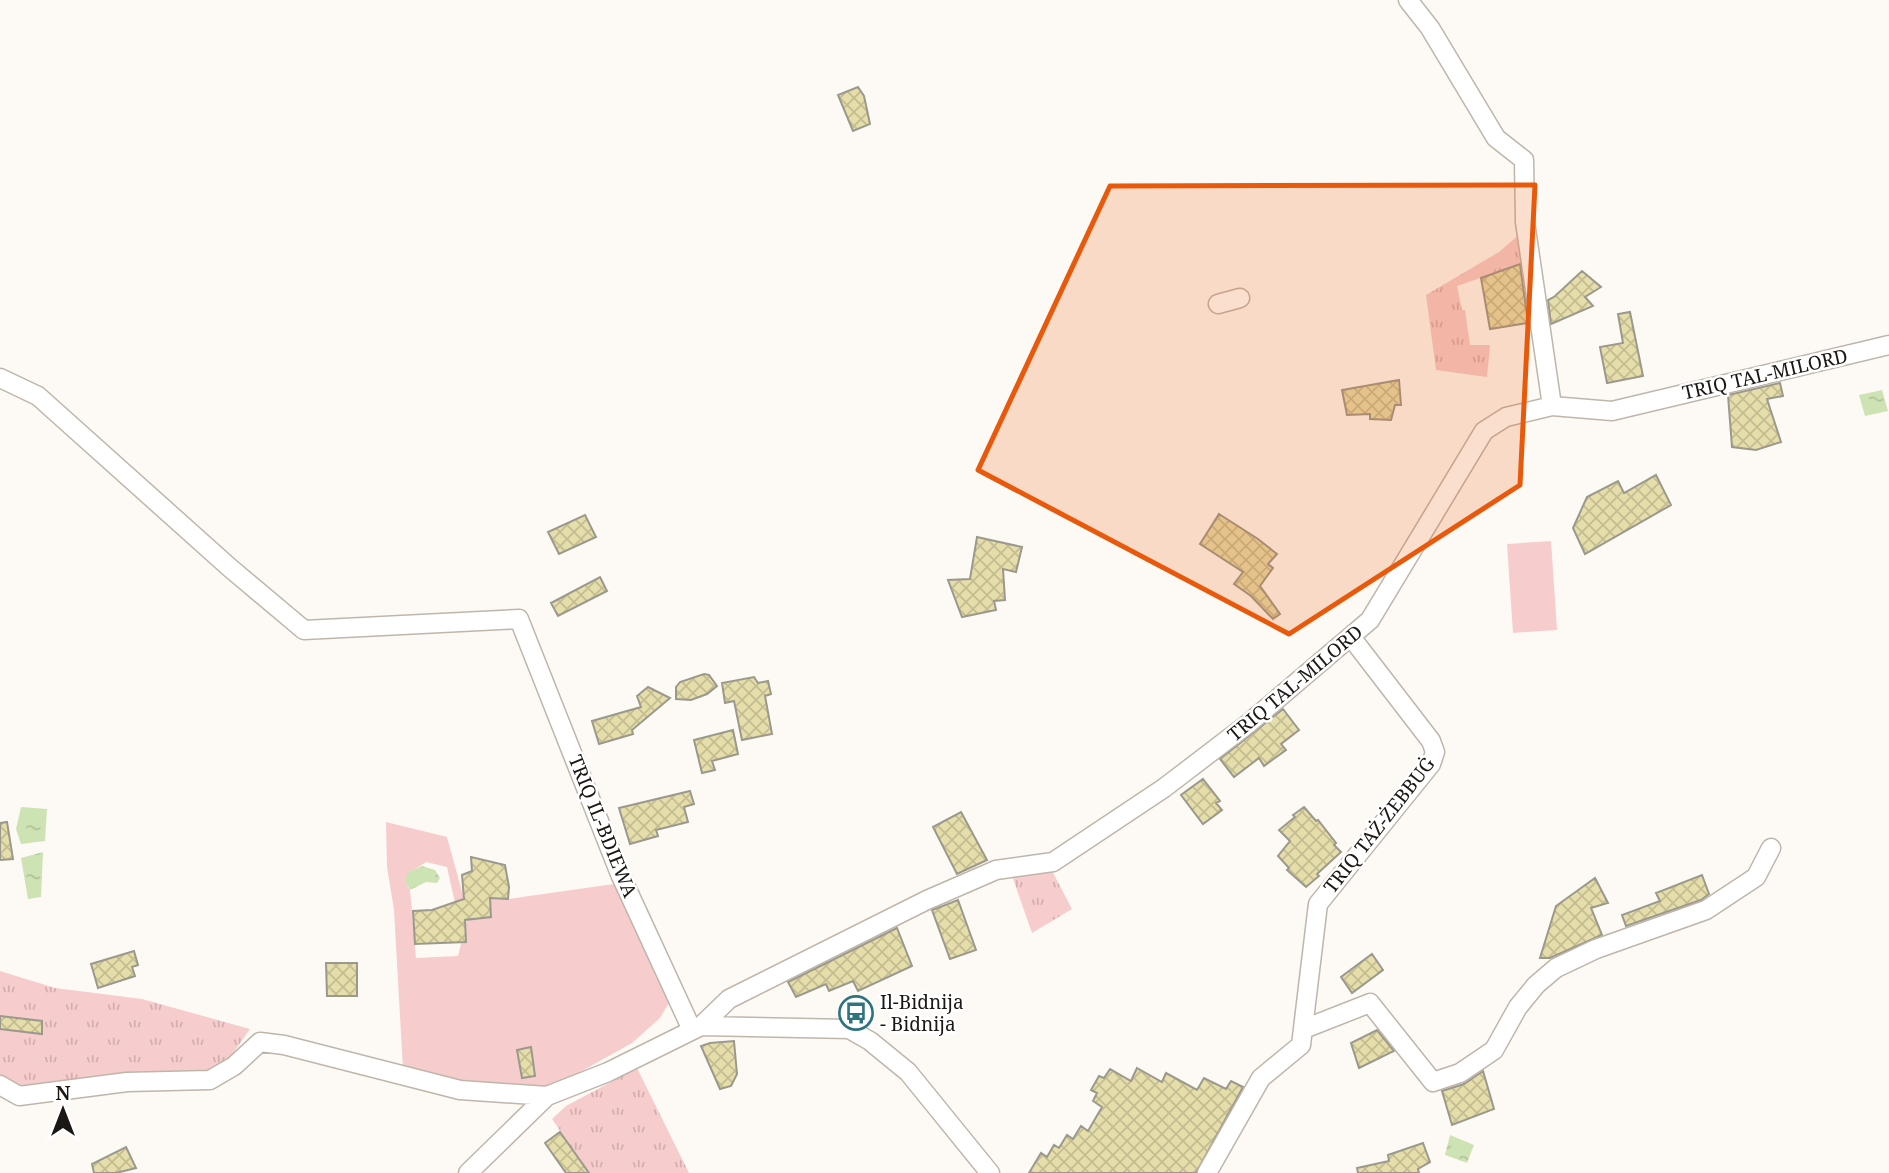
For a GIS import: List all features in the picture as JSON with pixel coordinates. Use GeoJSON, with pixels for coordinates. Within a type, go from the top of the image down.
{"type":"FeatureCollection","features":[{"type":"Feature","properties":{"kind":"street"},"geometry":{"type":"LineString","coordinates":[[1408,0],[1430,28],[1496,138],[1524,160],[1525,222],[1552,406]]}},
{"type":"Feature","properties":{"kind":"street"},"geometry":{"type":"LineString","coordinates":[[1218,304],[1240,298]]}},
{"type":"Feature","properties":{"kind":"street","name":"TRIQ TAL-MILORD"},"geometry":{"type":"LineString","coordinates":[[697,1028],[729,999],[927,900],[996,870],[1053,862],[1164,788],[1249,723],[1310,668],[1370,620],[1484,431],[1507,417],[1552,406],[1612,411],[1889,345]]}},
{"type":"Feature","properties":{"kind":"street","name":"TRIQ IL-BDIEWA"},"geometry":{"type":"LineString","coordinates":[[0,378],[38,396],[229,567],[304,630],[519,619],[620,874],[697,1028]]}},
{"type":"Feature","properties":{"kind":"street","name":"TRIQ TAŻ-ŻEBBUĠ"},"geometry":{"type":"LineString","coordinates":[[1208,1173],[1261,1078],[1301,1045],[1318,904],[1431,764],[1435,752],[1431,741],[1350,638]]}},
{"type":"Feature","properties":{"kind":"street"},"geometry":{"type":"LineString","coordinates":[[1304,1029],[1370,1003],[1433,1082],[1460,1073],[1494,1049],[1518,1007],[1536,985],[1556,968],[1596,949],[1706,910],[1756,877],[1771,848]]}},
{"type":"Feature","properties":{"kind":"street"},"geometry":{"type":"LineString","coordinates":[[468,1173],[547,1096],[608,1072],[697,1028],[849,1029],[870,1041],[908,1072],[990,1173]]}},
{"type":"Feature","properties":{"kind":"street"},"geometry":{"type":"LineString","coordinates":[[0,1085],[19,1096],[127,1082],[210,1080],[234,1066],[261,1042],[284,1045],[460,1090],[547,1096]]}},
{"type":"Feature","properties":{"kind":"highlighted area"},"geometry":{"type":"Polygon","coordinates":[[[1535,185],[1520,485],[1289,634],[978,470],[1110,186],[1535,185]]]}},
{"type":"Feature","properties":{"kind":"green space"},"geometry":{"type":"Polygon","coordinates":[[[1520,234],[1526,262],[1457,286],[1462,310],[1465,310],[1470,345],[1490,345],[1487,377],[1436,370],[1426,295],[1499,252],[1520,234]]]}},
{"type":"Feature","properties":{"kind":"green space"},"geometry":{"type":"Polygon","coordinates":[[[1551,541],[1557,630],[1513,633],[1507,544],[1551,541]]]}},
{"type":"Feature","properties":{"kind":"green space"},"geometry":{"type":"Polygon","coordinates":[[[386,822],[447,837],[464,899],[455,903],[447,867],[426,862],[411,872],[405,882],[410,890],[416,958],[458,956],[467,920],[490,898],[508,899],[614,884],[670,1001],[660,1018],[632,1043],[553,1087],[538,1089],[450,1080],[403,1069],[386,822]]]}},
{"type":"Feature","properties":{"kind":"green space"},"geometry":{"type":"Polygon","coordinates":[[[1051,869],[1072,909],[1032,933],[1012,876],[1051,869]]]}},
{"type":"Feature","properties":{"kind":"green space"},"geometry":{"type":"Polygon","coordinates":[[[0,971],[55,988],[142,999],[250,1029],[222,1069],[20,1086],[0,1079],[0,971]]]}},
{"type":"Feature","properties":{"kind":"green space"},"geometry":{"type":"Polygon","coordinates":[[[637,1068],[689,1173],[589,1173],[552,1119],[566,1106],[637,1068]]]}},
{"type":"Feature","properties":{"kind":"water"},"geometry":{"type":"Polygon","coordinates":[[[1882,390],[1888,411],[1865,416],[1859,395],[1882,390]]]}},
{"type":"Feature","properties":{"kind":"water"},"geometry":{"type":"Polygon","coordinates":[[[21,807],[47,809],[45,841],[21,844],[16,829],[21,807]]]}},
{"type":"Feature","properties":{"kind":"water"},"geometry":{"type":"Polygon","coordinates":[[[43,852],[41,897],[28,899],[21,858],[43,852]]]}},
{"type":"Feature","properties":{"kind":"water"},"geometry":{"type":"Polygon","coordinates":[[[422,866],[435,870],[440,878],[437,883],[426,882],[410,890],[405,882],[407,873],[422,866]]]}},
{"type":"Feature","properties":{"kind":"water"},"geometry":{"type":"Polygon","coordinates":[[[1450,1135],[1474,1145],[1467,1163],[1445,1155],[1450,1135]]]}},
{"type":"Feature","properties":{"kind":"building"},"geometry":{"type":"Polygon","coordinates":[[[858,87],[864,96],[870,124],[853,131],[838,95],[858,87]]]}},
{"type":"Feature","properties":{"kind":"building"},"geometry":{"type":"Polygon","coordinates":[[[1520,264],[1528,323],[1490,329],[1481,278],[1520,264]]]}},
{"type":"Feature","properties":{"kind":"building"},"geometry":{"type":"Polygon","coordinates":[[[1582,271],[1601,287],[1585,297],[1593,306],[1551,324],[1548,300],[1582,271]]]}},
{"type":"Feature","properties":{"kind":"building"},"geometry":{"type":"Polygon","coordinates":[[[1630,312],[1643,376],[1607,383],[1600,347],[1623,343],[1618,314],[1630,312]]]}},
{"type":"Feature","properties":{"kind":"building"},"geometry":{"type":"Polygon","coordinates":[[[1399,380],[1401,405],[1395,405],[1391,420],[1370,419],[1370,414],[1347,415],[1342,390],[1399,380]]]}},
{"type":"Feature","properties":{"kind":"building"},"geometry":{"type":"Polygon","coordinates":[[[1780,383],[1783,396],[1767,399],[1781,442],[1756,450],[1732,447],[1728,395],[1780,383]]]}},
{"type":"Feature","properties":{"kind":"building"},"geometry":{"type":"Polygon","coordinates":[[[1656,475],[1671,505],[1585,554],[1573,528],[1587,497],[1618,481],[1624,493],[1656,475]]]}},
{"type":"Feature","properties":{"kind":"building"},"geometry":{"type":"Polygon","coordinates":[[[1219,514],[1277,554],[1268,564],[1273,568],[1260,586],[1280,614],[1273,619],[1251,596],[1234,584],[1243,572],[1200,544],[1219,514]]]}},
{"type":"Feature","properties":{"kind":"building"},"geometry":{"type":"Polygon","coordinates":[[[585,515],[596,537],[559,554],[548,532],[585,515]]]}},
{"type":"Feature","properties":{"kind":"building"},"geometry":{"type":"Polygon","coordinates":[[[977,537],[1022,547],[1016,572],[1003,569],[1005,600],[994,601],[996,610],[962,617],[948,580],[970,579],[977,537]]]}},
{"type":"Feature","properties":{"kind":"building"},"geometry":{"type":"Polygon","coordinates":[[[600,577],[607,591],[558,616],[551,603],[600,577]]]}},
{"type":"Feature","properties":{"kind":"building"},"geometry":{"type":"Polygon","coordinates":[[[704,674],[709,675],[717,686],[707,694],[691,700],[676,699],[676,687],[680,682],[704,674]]]}},
{"type":"Feature","properties":{"kind":"building"},"geometry":{"type":"Polygon","coordinates":[[[754,677],[758,683],[768,681],[771,694],[765,696],[772,734],[742,740],[734,701],[725,703],[722,683],[754,677]]]}},
{"type":"Feature","properties":{"kind":"building"},"geometry":{"type":"Polygon","coordinates":[[[648,687],[670,698],[632,730],[633,734],[599,744],[592,721],[641,707],[637,696],[648,687]]]}},
{"type":"Feature","properties":{"kind":"building"},"geometry":{"type":"Polygon","coordinates":[[[1283,709],[1299,730],[1281,744],[1286,750],[1264,766],[1259,758],[1234,777],[1220,759],[1283,709]]]}},
{"type":"Feature","properties":{"kind":"building"},"geometry":{"type":"Polygon","coordinates":[[[733,730],[738,754],[712,761],[715,770],[702,773],[694,740],[733,730]]]}},
{"type":"Feature","properties":{"kind":"building"},"geometry":{"type":"Polygon","coordinates":[[[1203,779],[1220,801],[1216,803],[1222,810],[1203,824],[1181,795],[1203,779]]]}},
{"type":"Feature","properties":{"kind":"building"},"geometry":{"type":"Polygon","coordinates":[[[690,791],[694,804],[684,807],[688,822],[656,830],[658,836],[630,844],[619,808],[690,791]]]}},
{"type":"Feature","properties":{"kind":"building"},"geometry":{"type":"Polygon","coordinates":[[[1304,807],[1318,820],[1341,852],[1306,887],[1287,870],[1289,868],[1278,856],[1290,841],[1279,830],[1304,807]]]}},
{"type":"Feature","properties":{"kind":"building"},"geometry":{"type":"Polygon","coordinates":[[[961,812],[987,860],[957,874],[933,827],[961,812]]]}},
{"type":"Feature","properties":{"kind":"building"},"geometry":{"type":"Polygon","coordinates":[[[7,822],[13,859],[0,860],[0,823],[7,822]]]}},
{"type":"Feature","properties":{"kind":"building"},"geometry":{"type":"Polygon","coordinates":[[[471,857],[505,865],[508,899],[490,898],[491,917],[465,920],[466,942],[415,944],[413,911],[432,910],[464,899],[462,875],[472,871],[471,857]]]}},
{"type":"Feature","properties":{"kind":"building"},"geometry":{"type":"Polygon","coordinates":[[[1702,875],[1709,894],[1701,900],[1626,926],[1622,915],[1660,901],[1656,893],[1702,875]]]}},
{"type":"Feature","properties":{"kind":"building"},"geometry":{"type":"Polygon","coordinates":[[[1595,878],[1608,903],[1591,908],[1602,935],[1550,958],[1540,958],[1556,906],[1595,878]]]}},
{"type":"Feature","properties":{"kind":"building"},"geometry":{"type":"Polygon","coordinates":[[[958,900],[976,950],[950,959],[932,910],[958,900]]]}},
{"type":"Feature","properties":{"kind":"building"},"geometry":{"type":"Polygon","coordinates":[[[897,928],[912,966],[858,991],[853,981],[829,991],[826,984],[796,997],[788,982],[897,928]]]}},
{"type":"Feature","properties":{"kind":"building"},"geometry":{"type":"Polygon","coordinates":[[[134,951],[138,965],[132,967],[135,976],[98,988],[91,964],[134,951]]]}},
{"type":"Feature","properties":{"kind":"building"},"geometry":{"type":"Polygon","coordinates":[[[1372,954],[1383,970],[1352,993],[1341,977],[1372,954]]]}},
{"type":"Feature","properties":{"kind":"building"},"geometry":{"type":"Polygon","coordinates":[[[326,963],[357,963],[357,996],[327,996],[326,963]]]}},
{"type":"Feature","properties":{"kind":"building"},"geometry":{"type":"Polygon","coordinates":[[[0,1016],[42,1021],[42,1034],[0,1029],[0,1016]]]}},
{"type":"Feature","properties":{"kind":"building"},"geometry":{"type":"Polygon","coordinates":[[[1377,1030],[1394,1051],[1359,1068],[1351,1043],[1377,1030]]]}},
{"type":"Feature","properties":{"kind":"building"},"geometry":{"type":"Polygon","coordinates":[[[734,1041],[737,1074],[731,1086],[720,1089],[701,1046],[734,1041]]]}},
{"type":"Feature","properties":{"kind":"building"},"geometry":{"type":"Polygon","coordinates":[[[531,1047],[535,1076],[522,1078],[517,1050],[531,1047]]]}},
{"type":"Feature","properties":{"kind":"building"},"geometry":{"type":"Polygon","coordinates":[[[1137,1068],[1162,1082],[1166,1073],[1197,1090],[1204,1078],[1226,1089],[1231,1081],[1243,1087],[1196,1173],[1029,1173],[1041,1153],[1047,1157],[1054,1145],[1059,1148],[1067,1135],[1073,1139],[1081,1126],[1088,1131],[1102,1107],[1093,1101],[1097,1093],[1091,1090],[1099,1076],[1104,1078],[1110,1069],[1131,1081],[1137,1068]]]}},
{"type":"Feature","properties":{"kind":"building"},"geometry":{"type":"Polygon","coordinates":[[[1483,1071],[1494,1109],[1452,1125],[1442,1091],[1464,1084],[1483,1071]]]}},
{"type":"Feature","properties":{"kind":"building"},"geometry":{"type":"Polygon","coordinates":[[[560,1132],[589,1173],[566,1173],[545,1143],[560,1132]]]}},
{"type":"Feature","properties":{"kind":"building"},"geometry":{"type":"Polygon","coordinates":[[[1423,1143],[1430,1162],[1418,1169],[1419,1173],[1358,1173],[1357,1168],[1389,1161],[1388,1155],[1423,1143]]]}},
{"type":"Feature","properties":{"kind":"building"},"geometry":{"type":"Polygon","coordinates":[[[126,1147],[136,1168],[116,1173],[94,1173],[92,1164],[126,1147]]]}},
{"type":"Feature","properties":{"kind":"place","name":"Il-Bidnija - Bidnija"},"geometry":{"type":"Point","coordinates":[856,1013]}}]}
